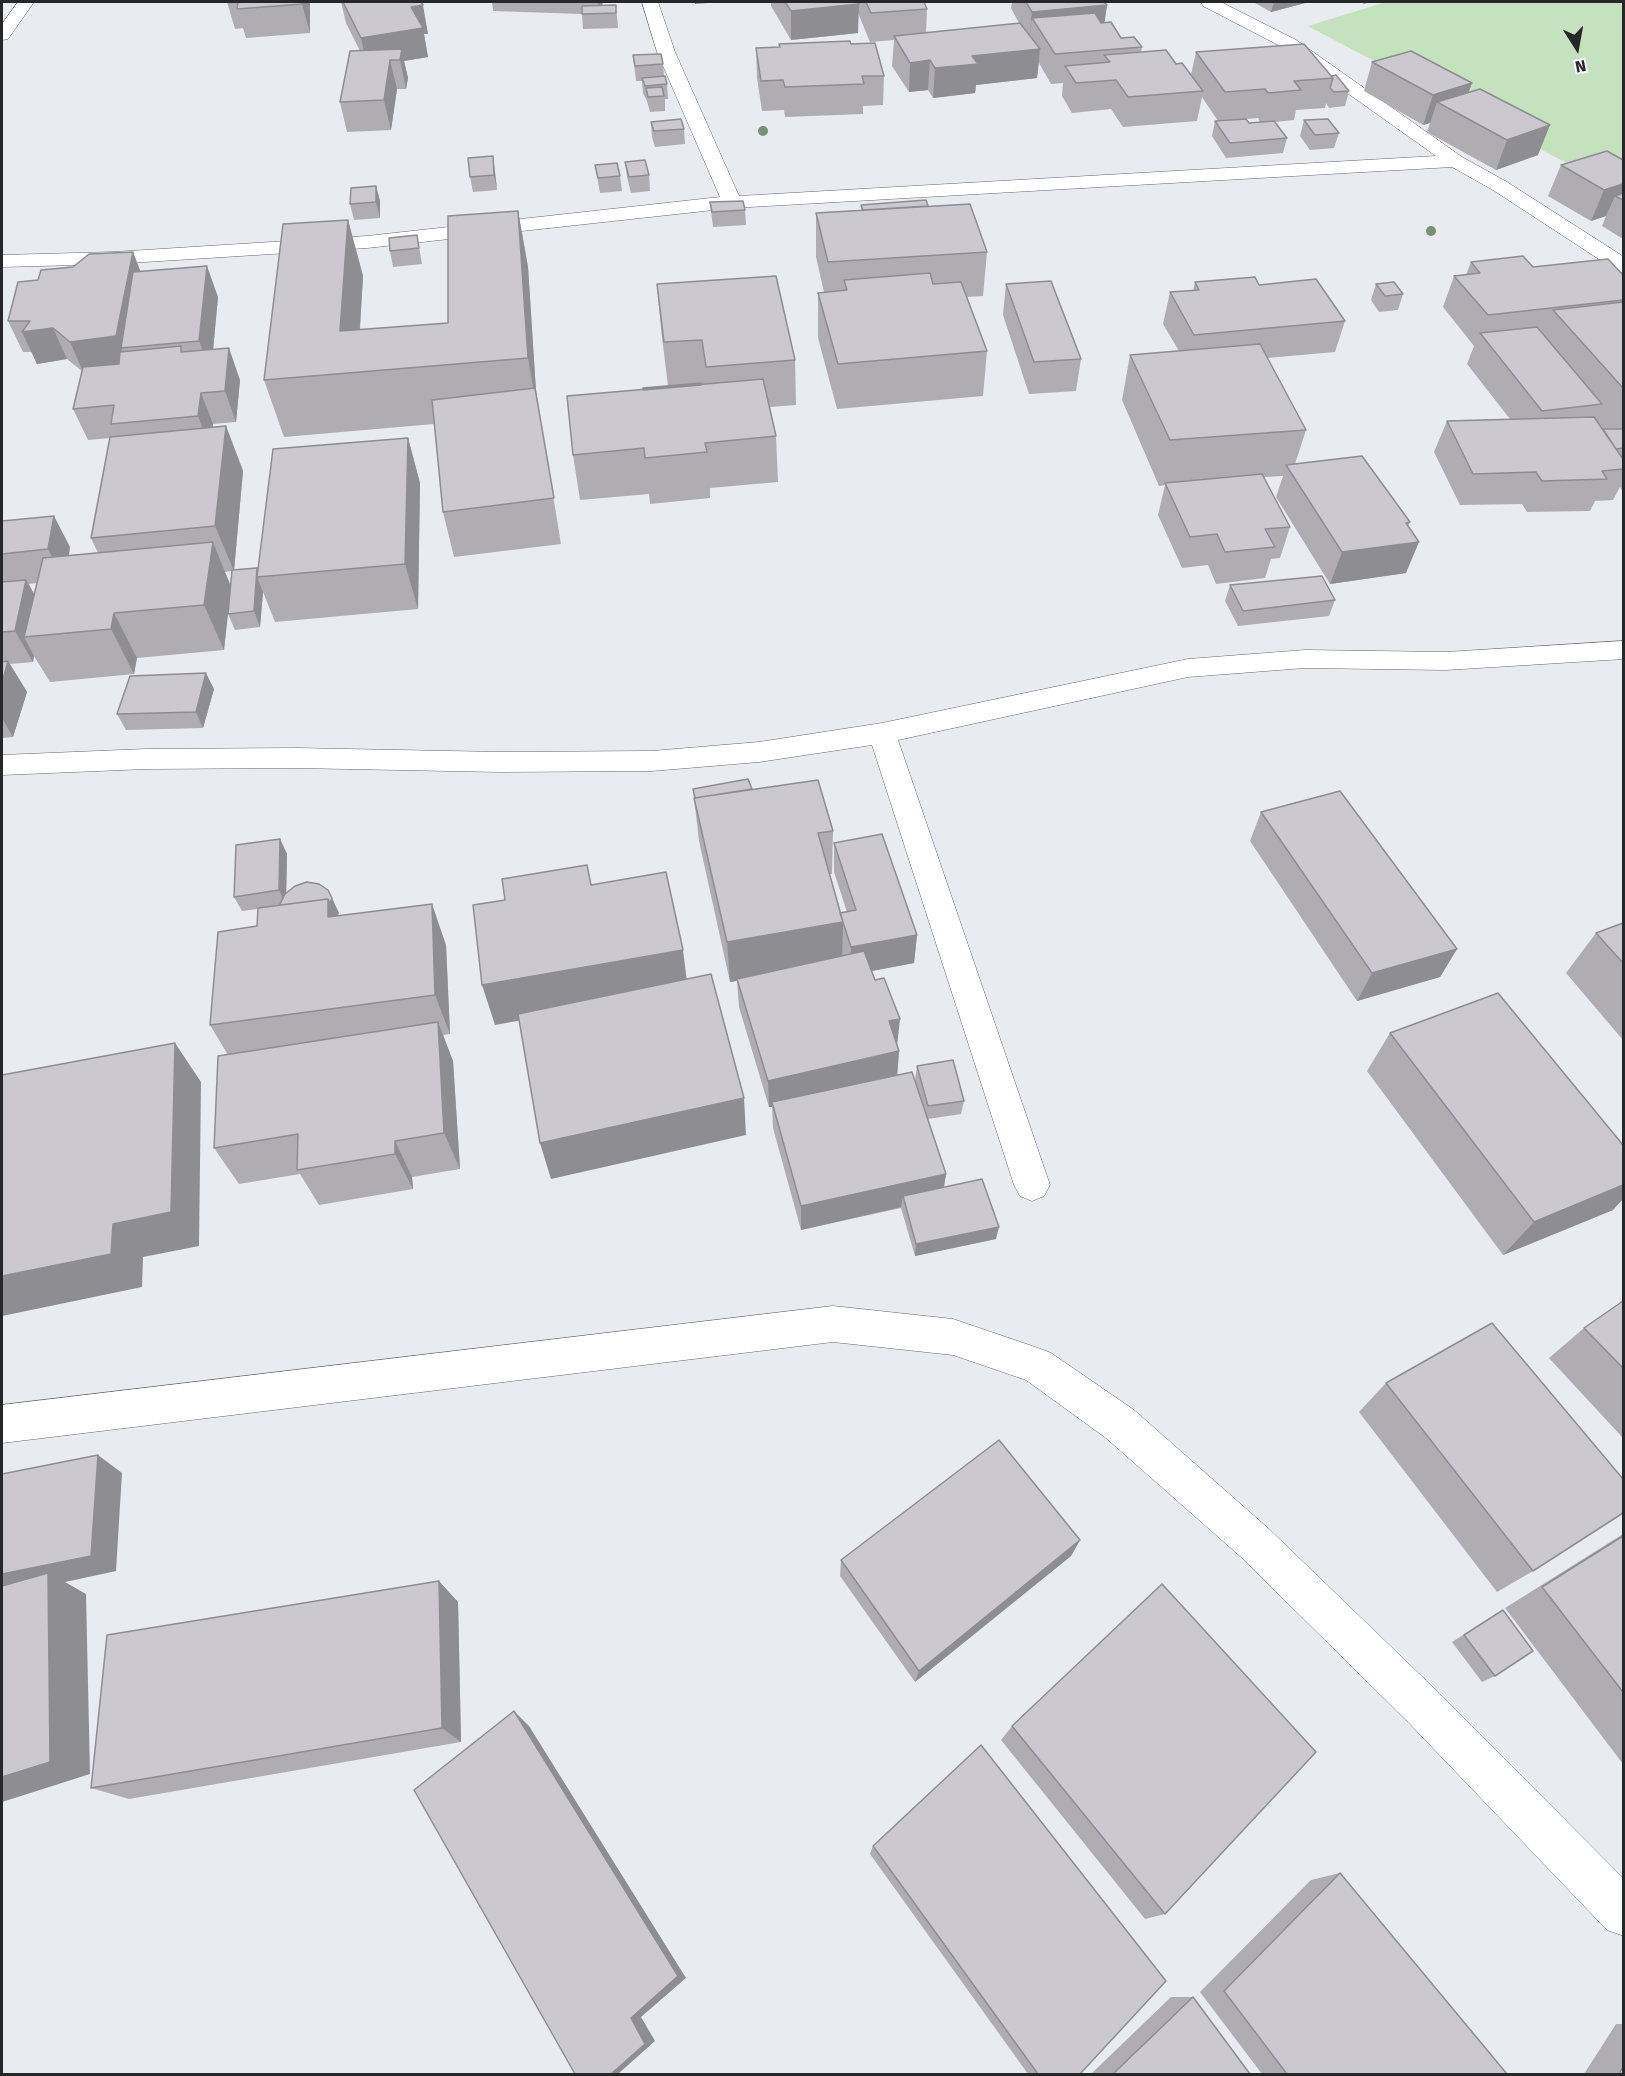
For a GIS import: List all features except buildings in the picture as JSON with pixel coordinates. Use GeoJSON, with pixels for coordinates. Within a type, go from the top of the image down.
{"type":"FeatureCollection","features":[{"type":"Feature","properties":{"kind":"street"},"geometry":{"type":"LineString","coordinates":[[2,34],[26,2]]}},
{"type":"Feature","properties":{"kind":"street"},"geometry":{"type":"LineString","coordinates":[[650,2],[666,52],[732,202]]}},
{"type":"Feature","properties":{"kind":"street"},"geometry":{"type":"LineString","coordinates":[[1209,2],[1290,44],[1455,161],[1500,186],[1623,267]]}},
{"type":"Feature","properties":{"kind":"street"},"geometry":{"type":"LineString","coordinates":[[2,261],[125,257],[367,242],[732,202],[1455,161]]}},
{"type":"Feature","properties":{"kind":"street"},"geometry":{"type":"LineString","coordinates":[[2,765],[146,759],[296,758],[500,762],[652,761],[759,752],[882,733],[1188,668],[1305,659],[1458,660],[1623,650]]}},
{"type":"Feature","properties":{"kind":"street"},"geometry":{"type":"LineString","coordinates":[[882,733],[1032,1185]]}},
{"type":"Feature","properties":{"kind":"street"},"geometry":{"type":"LineString","coordinates":[[2,1424],[833,1324],[953,1337],[1038,1366],[1120,1424],[1264,1551],[1424,1708],[1623,1913]]}},
{"type":"Feature","properties":{"kind":"green space"},"geometry":{"type":"Polygon","coordinates":[[[1386,2],[1623,2],[1623,193],[1308,26],[1386,2]]]}}]}
